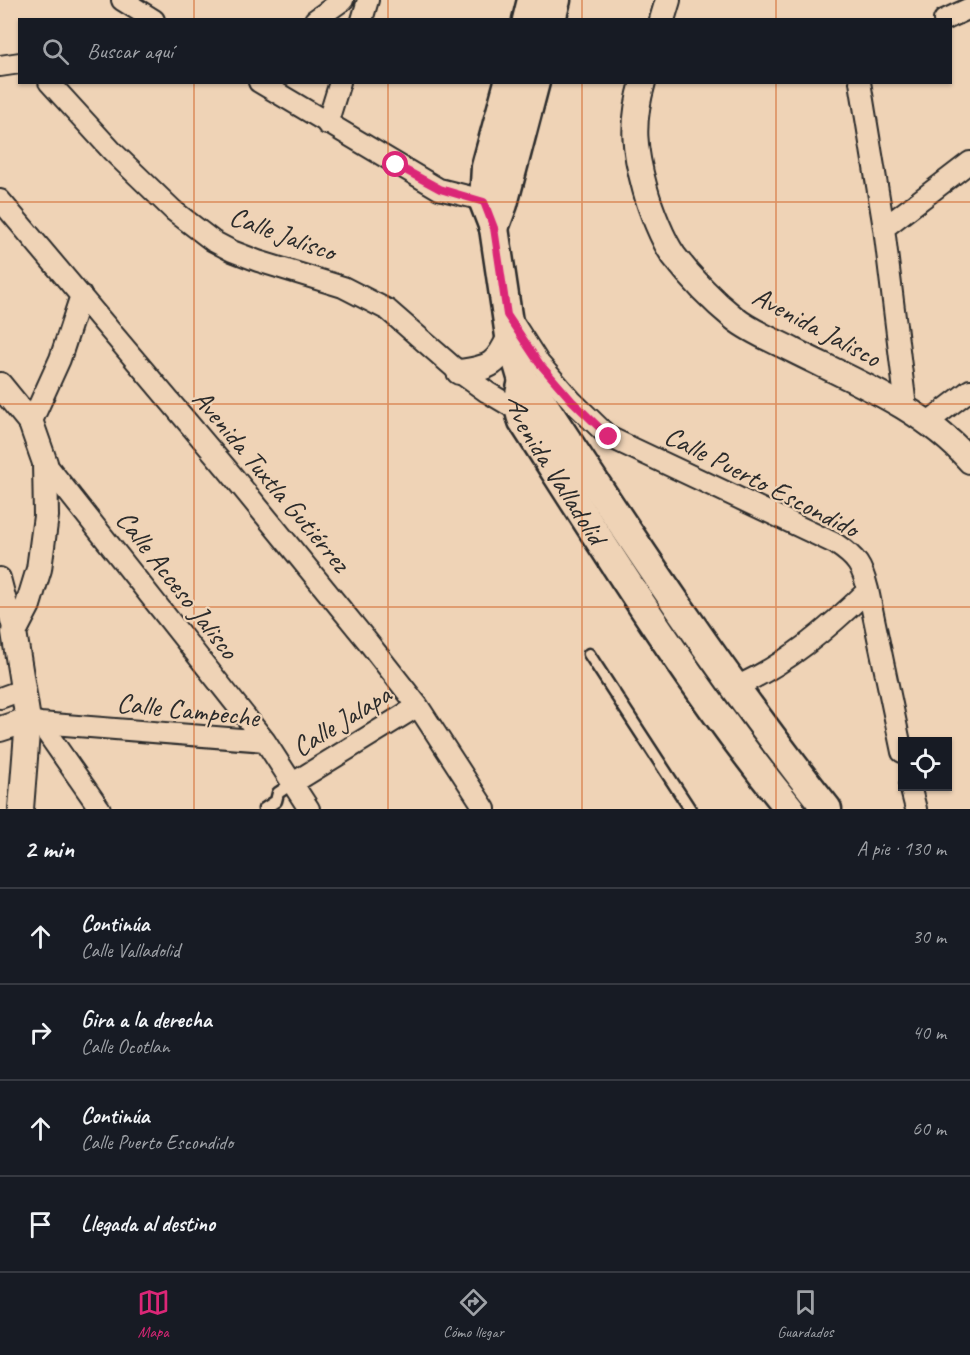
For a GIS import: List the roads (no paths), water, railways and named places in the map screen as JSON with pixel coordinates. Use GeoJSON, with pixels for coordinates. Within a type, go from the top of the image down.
{"type":"FeatureCollection","features":[{"type":"Feature","properties":{"kind":"main road"},"geometry":{"type":"LineString","coordinates":[[528,18],[532,0]]}},
{"type":"Feature","properties":{"kind":"main road"},"geometry":{"type":"LineString","coordinates":[[552,18],[556,0]]}},
{"type":"Feature","properties":{"kind":"main road"},"geometry":{"type":"LineString","coordinates":[[508,84],[486,167],[509,325],[523,381]]}},
{"type":"Feature","properties":{"kind":"main road"},"geometry":{"type":"LineString","coordinates":[[494,211],[534,84]]}},
{"type":"Feature","properties":{"kind":"main road","name":"Avenida Valladolid"},"geometry":{"type":"LineString","coordinates":[[790,809],[753,764],[634,594],[523,421],[518,399],[523,381],[537,395],[656,576],[779,748],[827,809]]}},
{"type":"Feature","properties":{"kind":"street"},"geometry":{"type":"LineString","coordinates":[[122,0],[151,18]]}},
{"type":"Feature","properties":{"kind":"street"},"geometry":{"type":"LineString","coordinates":[[318,18],[344,0]]}},
{"type":"Feature","properties":{"kind":"street"},"geometry":{"type":"LineString","coordinates":[[363,18],[368,0]]}},
{"type":"Feature","properties":{"kind":"street"},"geometry":{"type":"LineString","coordinates":[[663,18],[668,0]]}},
{"type":"Feature","properties":{"kind":"street"},"geometry":{"type":"LineString","coordinates":[[948,18],[970,8]]}},
{"type":"Feature","properties":{"kind":"street"},"geometry":{"type":"LineString","coordinates":[[0,66],[18,63]]}},
{"type":"Feature","properties":{"kind":"street","name":"Calle Jalisco"},"geometry":{"type":"LineString","coordinates":[[51,84],[112,151],[174,211],[213,241],[258,261],[343,287],[388,310],[459,372],[519,411]]}},
{"type":"Feature","properties":{"kind":"street"},"geometry":{"type":"LineString","coordinates":[[262,84],[440,189],[494,211]]}},
{"type":"Feature","properties":{"kind":"street"},"geometry":{"type":"LineString","coordinates":[[327,124],[339,84]]}},
{"type":"Feature","properties":{"kind":"street","name":"Avenida Jalisco"},"geometry":{"type":"LineString","coordinates":[[643,84],[634,127],[637,160],[649,204],[673,255],[735,319],[906,407],[955,444],[970,461]]}},
{"type":"Feature","properties":{"kind":"street"},"geometry":{"type":"LineString","coordinates":[[860,84],[884,228],[906,407]]}},
{"type":"Feature","properties":{"kind":"street"},"geometry":{"type":"LineString","coordinates":[[884,228],[970,162]]}},
{"type":"Feature","properties":{"kind":"street","name":"Avenida Tuxtla Gutiérrez"},"geometry":{"type":"LineString","coordinates":[[0,200],[227,469],[418,706],[484,809]]}},
{"type":"Feature","properties":{"kind":"street"},"geometry":{"type":"LineString","coordinates":[[31,423],[60,359],[81,296]]}},
{"type":"Feature","properties":{"kind":"street"},"geometry":{"type":"LineString","coordinates":[[459,372],[491,365],[501,357],[509,325]]}},
{"type":"Feature","properties":{"kind":"street","name":"Calle Puerto Escondido"},"geometry":{"type":"LineString","coordinates":[[509,325],[572,401],[609,437],[836,544],[853,556],[864,571],[900,737]]}},
{"type":"Feature","properties":{"kind":"street"},"geometry":{"type":"LineString","coordinates":[[0,385],[31,423],[45,463],[46,516],[39,569],[28,605],[14,632]]}},
{"type":"Feature","properties":{"kind":"street"},"geometry":{"type":"LineString","coordinates":[[928,422],[970,390]]}},
{"type":"Feature","properties":{"kind":"street","name":"Calle Acceso Jalisco"},"geometry":{"type":"LineString","coordinates":[[45,463],[265,741]]}},
{"type":"Feature","properties":{"kind":"street"},"geometry":{"type":"LineString","coordinates":[[0,578],[14,632],[11,694],[99,809]]}},
{"type":"Feature","properties":{"kind":"street"},"geometry":{"type":"LineString","coordinates":[[735,687],[764,675],[834,623],[868,590]]}},
{"type":"Feature","properties":{"kind":"street","name":"Calle Jalapa"},"geometry":{"type":"LineString","coordinates":[[293,783],[418,706]]}},
{"type":"Feature","properties":{"kind":"street"},"geometry":{"type":"LineString","coordinates":[[0,729],[34,722]]}},
{"type":"Feature","properties":{"kind":"street"},"geometry":{"type":"LineString","coordinates":[[21,809],[34,722]]}},
{"type":"Feature","properties":{"kind":"street","name":"Calle Campeche"},"geometry":{"type":"LineString","coordinates":[[34,722],[265,741],[309,809]]}},
{"type":"Feature","properties":{"kind":"street"},"geometry":{"type":"LineString","coordinates":[[911,791],[916,809]]}},
{"type":"Feature","properties":{"kind":"lane"},"geometry":{"type":"LineString","coordinates":[[589,654],[690,809]]}},
{"type":"Feature","properties":{"kind":"lane"},"geometry":{"type":"LineString","coordinates":[[264,809],[276,801],[278,793],[293,783]]}}]}
